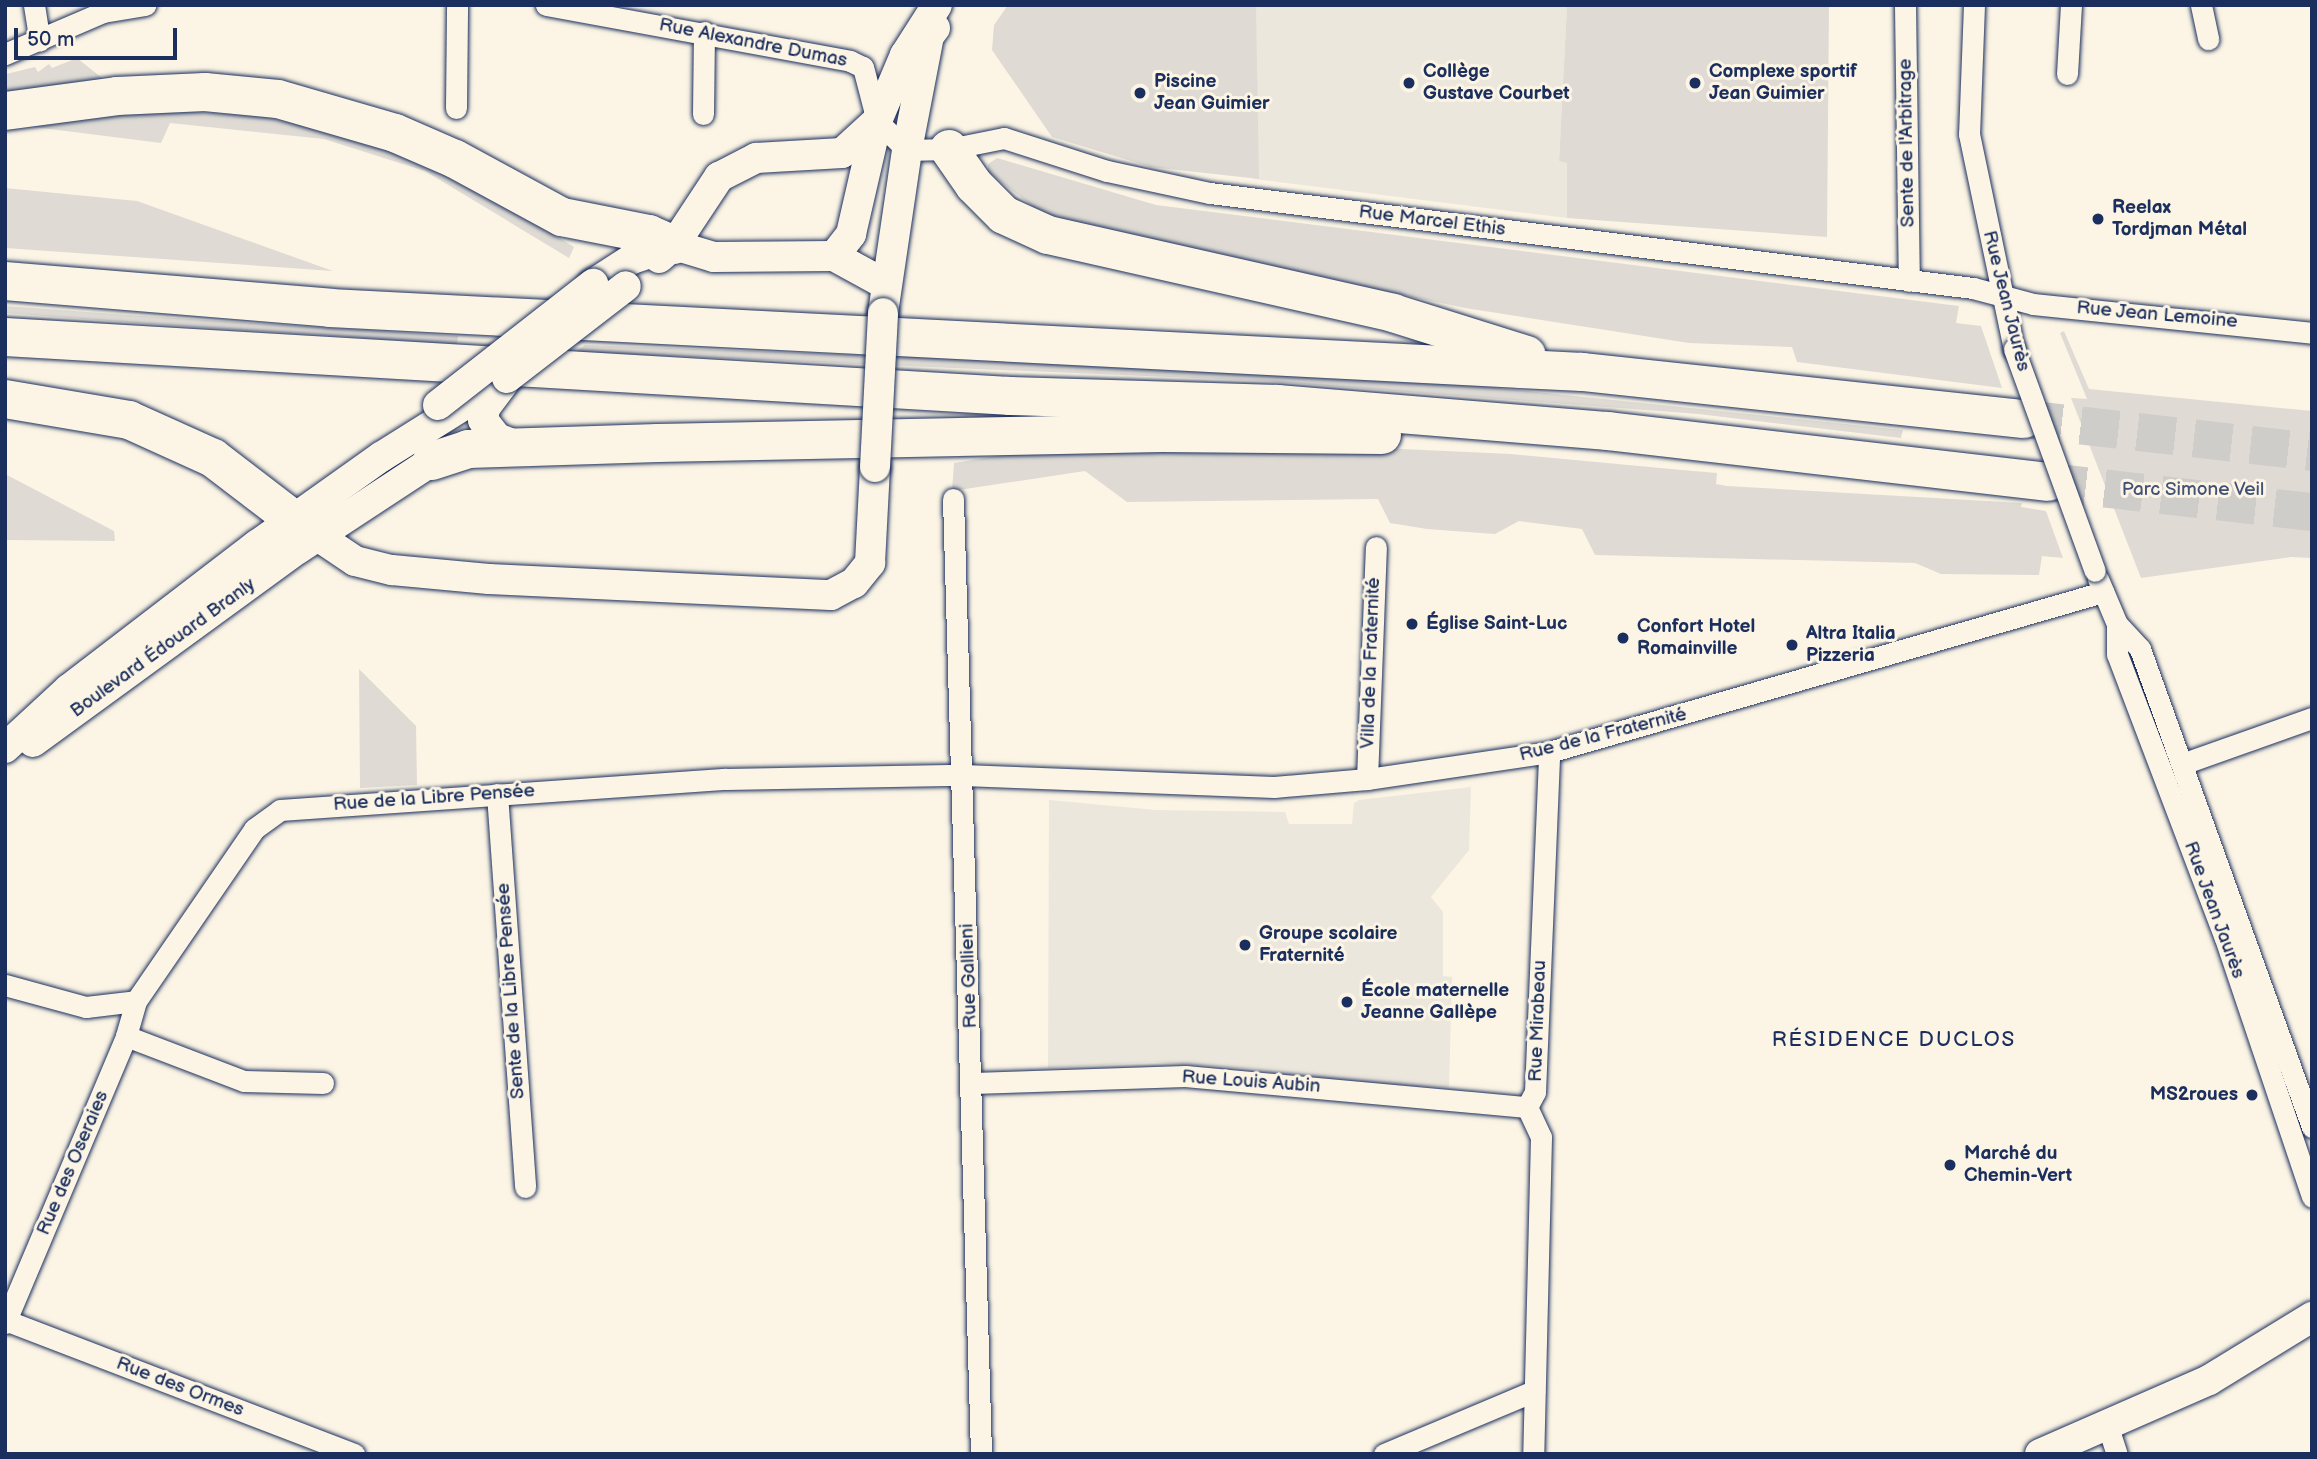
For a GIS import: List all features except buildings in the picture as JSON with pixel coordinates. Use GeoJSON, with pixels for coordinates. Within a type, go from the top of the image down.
{"type":"FeatureCollection","features":[{"type":"Feature","properties":{"kind":"highway"},"geometry":{"type":"LineString","coordinates":[[5,111],[117,96],[205,92],[278,99],[395,133],[456,159],[562,217],[649,234],[674,245]]}},
{"type":"Feature","properties":{"kind":"highway"},"geometry":{"type":"LineString","coordinates":[[949,149],[974,185],[1004,215],[1048,235],[1393,313],[1582,372]]}},
{"type":"Feature","properties":{"kind":"highway"},"geometry":{"type":"LineString","coordinates":[[5,281],[330,308],[1582,372],[2024,419]]}},
{"type":"Feature","properties":{"kind":"highway"},"geometry":{"type":"LineString","coordinates":[[5,337],[1010,396],[1278,404],[1428,415],[2048,482]]}},
{"type":"Feature","properties":{"kind":"highway"},"geometry":{"type":"LineString","coordinates":[[5,399],[129,420],[213,458],[306,528]]}},
{"type":"Feature","properties":{"kind":"highway"},"geometry":{"type":"LineString","coordinates":[[432,461],[468,449],[1162,433],[1388,436],[1428,415]]}},
{"type":"Feature","properties":{"kind":"street"},"geometry":{"type":"LineString","coordinates":[[34,5],[40,41]]}},
{"type":"Feature","properties":{"kind":"street"},"geometry":{"type":"LineString","coordinates":[[5,54],[103,12],[145,5]]}},
{"type":"Feature","properties":{"kind":"street"},"geometry":{"type":"LineString","coordinates":[[456,108],[457,5]]}},
{"type":"Feature","properties":{"kind":"street","name":"Rue Alexandre Dumas"},"geometry":{"type":"LineString","coordinates":[[545,5],[704,32],[863,67],[877,121]]}},
{"type":"Feature","properties":{"kind":"street"},"geometry":{"type":"LineString","coordinates":[[834,257],[851,234],[877,121],[905,55],[937,5]]}},
{"type":"Feature","properties":{"kind":"street"},"geometry":{"type":"LineString","coordinates":[[306,528],[355,561],[392,570],[489,579],[831,594],[854,583],[870,564],[884,298],[907,150],[929,36],[952,5]]}},
{"type":"Feature","properties":{"kind":"street","name":"Sente de l'Arbitrage"},"geometry":{"type":"LineString","coordinates":[[1905,5],[1909,281]]}},
{"type":"Feature","properties":{"kind":"street","name":"Rue Jean Jaurès"},"geometry":{"type":"LineString","coordinates":[[1974,5],[1969,134],[2014,349],[2103,592],[2117,624],[2140,649],[2312,1127]]}},
{"type":"Feature","properties":{"kind":"street"},"geometry":{"type":"LineString","coordinates":[[2067,74],[2071,5]]}},
{"type":"Feature","properties":{"kind":"street"},"geometry":{"type":"LineString","coordinates":[[2201,5],[2208,39]]}},
{"type":"Feature","properties":{"kind":"street"},"geometry":{"type":"LineString","coordinates":[[704,32],[704,114]]}},
{"type":"Feature","properties":{"kind":"street"},"geometry":{"type":"LineString","coordinates":[[877,121],[907,150]]}},
{"type":"Feature","properties":{"kind":"street"},"geometry":{"type":"LineString","coordinates":[[306,528],[382,457],[507,378],[626,286],[674,245],[719,177],[756,159],[842,153],[877,121]]}},
{"type":"Feature","properties":{"kind":"street","name":"Rue Marcel Ethis"},"geometry":{"type":"LineString","coordinates":[[907,150],[949,149],[1004,138],[1107,171],[1210,193],[2003,295]]}},
{"type":"Feature","properties":{"kind":"street"},"geometry":{"type":"LineString","coordinates":[[461,406],[593,284],[632,259],[674,245],[714,257],[834,257],[884,298]]}},
{"type":"Feature","properties":{"kind":"street","name":"Rue Jean Lemoine"},"geometry":{"type":"LineString","coordinates":[[2003,295],[2033,304],[2312,333]]}},
{"type":"Feature","properties":{"kind":"street"},"geometry":{"type":"LineString","coordinates":[[461,406],[487,430],[523,449]]}},
{"type":"Feature","properties":{"kind":"street"},"geometry":{"type":"LineString","coordinates":[[306,528],[432,461]]}},
{"type":"Feature","properties":{"kind":"street","name":"Rue Gallieni"},"geometry":{"type":"LineString","coordinates":[[953,499],[973,1083],[981,1454]]}},
{"type":"Feature","properties":{"kind":"street","name":"Boulevard Édouard Branly"},"geometry":{"type":"LineString","coordinates":[[5,748],[69,689],[306,528]]}},
{"type":"Feature","properties":{"kind":"street","name":"Boulevard Édouard Branly"},"geometry":{"type":"LineString","coordinates":[[5,757],[44,736],[306,528]]}},
{"type":"Feature","properties":{"kind":"street","name":"Villa de la Fraternité"},"geometry":{"type":"LineString","coordinates":[[1367,779],[1376,547]]}},
{"type":"Feature","properties":{"kind":"street","name":"Rue de la Fraternité"},"geometry":{"type":"LineString","coordinates":[[963,775],[1274,787],[1367,779],[1549,752],[2103,592]]}},
{"type":"Feature","properties":{"kind":"street","name":"Rue Jean Jaurès"},"geometry":{"type":"LineString","coordinates":[[2117,624],[2117,654],[2225,938],[2312,1197]]}},
{"type":"Feature","properties":{"kind":"street"},"geometry":{"type":"LineString","coordinates":[[2182,764],[2312,718]]}},
{"type":"Feature","properties":{"kind":"street","name":"Rue Mirabeau"},"geometry":{"type":"LineString","coordinates":[[1533,1454],[1541,1138],[1527,1107],[1535,1092],[1549,752]]}},
{"type":"Feature","properties":{"kind":"street","name":"Rue de la Libre Pensée"},"geometry":{"type":"LineString","coordinates":[[136,1001],[254,829],[280,810],[726,779],[963,775]]}},
{"type":"Feature","properties":{"kind":"street","name":"Sente de la Libre Pensée"},"geometry":{"type":"LineString","coordinates":[[497,794],[525,1187]]}},
{"type":"Feature","properties":{"kind":"street"},"geometry":{"type":"LineString","coordinates":[[5,985],[86,1007],[136,1001]]}},
{"type":"Feature","properties":{"kind":"street","name":"Rue des Oseraies"},"geometry":{"type":"LineString","coordinates":[[6,1321],[126,1036],[136,1001]]}},
{"type":"Feature","properties":{"kind":"street"},"geometry":{"type":"LineString","coordinates":[[126,1036],[244,1081],[323,1083]]}},
{"type":"Feature","properties":{"kind":"street","name":"Rue Louis Aubin"},"geometry":{"type":"LineString","coordinates":[[973,1083],[1185,1076],[1527,1107]]}},
{"type":"Feature","properties":{"kind":"street"},"geometry":{"type":"LineString","coordinates":[[2057,1450],[2112,1440],[2237,1366],[2312,1317]]}},
{"type":"Feature","properties":{"kind":"street","name":"Rue des Ormes"},"geometry":{"type":"LineString","coordinates":[[6,1321],[354,1454]]}},
{"type":"Feature","properties":{"kind":"street"},"geometry":{"type":"LineString","coordinates":[[1384,1454],[1534,1391]]}},
{"type":"Feature","properties":{"kind":"shaded area","name":"Collège Gustave Courbet"},"geometry":{"type":"Polygon","coordinates":[[[1256,5],[1567,5],[1559,161],[1567,162],[1567,218],[1254,179],[1256,5]]]}},
{"type":"Feature","properties":{"kind":"shaded area","name":"Groupe scolaire Fraternité"},"geometry":{"type":"Polygon","coordinates":[[[1471,787],[1469,850],[1431,897],[1443,912],[1443,976],[1452,977],[1449,1087],[1318,1083],[1255,1069],[1153,1062],[1048,1068],[1049,800],[1156,810],[1285,812],[1289,824],[1352,824],[1354,803],[1359,800],[1471,787]]]}},
{"type":"Feature","properties":{"kind":"green space","name":"Piscine Jean Guimier"},"geometry":{"type":"Polygon","coordinates":[[[1008,5],[1256,5],[1259,179],[1151,167],[1052,137],[992,50],[994,25],[1008,5]]]}},
{"type":"Feature","properties":{"kind":"green space","name":"Complexe sportif Jean Guimier"},"geometry":{"type":"Polygon","coordinates":[[[1567,5],[1829,5],[1827,237],[1567,218],[1567,163],[1559,161],[1567,5]]]}},
{"type":"Feature","properties":{"kind":"green space"},"geometry":{"type":"Polygon","coordinates":[[[77,58],[112,86],[242,85],[315,95],[384,113],[489,156],[578,207],[607,212],[593,218],[418,130],[314,100],[261,91],[173,87],[5,100],[6,74],[35,67],[38,72],[49,64],[52,68],[77,58]]]}},
{"type":"Feature","properties":{"kind":"green space"},"geometry":{"type":"Polygon","coordinates":[[[157,110],[255,115],[360,137],[457,175],[574,247],[569,258],[425,171],[324,139],[170,123],[161,143],[18,125],[157,110]]]}},
{"type":"Feature","properties":{"kind":"green space"},"geometry":{"type":"Polygon","coordinates":[[[997,158],[1156,205],[1959,306],[1956,323],[1981,326],[2002,388],[1797,362],[1792,347],[1689,343],[1465,308],[1125,237],[1040,212],[988,172],[988,164],[997,158]]]}},
{"type":"Feature","properties":{"kind":"green space"},"geometry":{"type":"Polygon","coordinates":[[[5,188],[137,201],[333,271],[5,248],[5,188]]]}},
{"type":"Feature","properties":{"kind":"green space"},"geometry":{"type":"Polygon","coordinates":[[[5,306],[458,336],[457,344],[150,324],[5,313],[5,306]]]}},
{"type":"Feature","properties":{"kind":"green space","name":"Parc Simone Veil"},"geometry":{"type":"Polygon","coordinates":[[[2064,331],[2089,389],[2312,411],[2312,558],[2291,557],[2141,578],[2071,398],[2087,399],[2060,333],[2064,331]]]}},
{"type":"Feature","properties":{"kind":"green space"},"geometry":{"type":"Polygon","coordinates":[[[585,345],[1186,367],[1450,383],[1903,430],[1901,438],[1698,414],[1264,381],[576,352],[585,345]]]}},
{"type":"Feature","properties":{"kind":"green space"},"geometry":{"type":"Polygon","coordinates":[[[1380,448],[1511,454],[1717,473],[1716,484],[1727,486],[2022,503],[2021,507],[2046,511],[2063,558],[2042,556],[2039,575],[1941,574],[1915,563],[1595,555],[1582,529],[1519,521],[1495,534],[1427,529],[1390,523],[1378,499],[1127,502],[1085,471],[952,491],[954,463],[1034,450],[1380,448]]]}},
{"type":"Feature","properties":{"kind":"green space"},"geometry":{"type":"Polygon","coordinates":[[[5,474],[114,531],[115,541],[5,540],[5,474]]]}},
{"type":"Feature","properties":{"kind":"green space"},"geometry":{"type":"Polygon","coordinates":[[[359,669],[416,726],[417,785],[360,788],[359,669]]]}},
{"type":"Feature","properties":{"kind":"tunnel"},"geometry":{"type":"LineString","coordinates":[[2024,419],[2312,452]]}},
{"type":"Feature","properties":{"kind":"tunnel"},"geometry":{"type":"LineString","coordinates":[[2048,482],[2312,512]]}},
{"type":"Feature","properties":{"kind":"place","name":"Collège Gustave Courbet"},"geometry":{"type":"Point","coordinates":[1409,83]}},
{"type":"Feature","properties":{"kind":"place","name":"Complexe sportif Jean Guimier"},"geometry":{"type":"Point","coordinates":[1695,83]}},
{"type":"Feature","properties":{"kind":"place","name":"Piscine Jean Guimier"},"geometry":{"type":"Point","coordinates":[1140,93]}},
{"type":"Feature","properties":{"kind":"place","name":"Reelax Tordjman Métal"},"geometry":{"type":"Point","coordinates":[2098,219]}},
{"type":"Feature","properties":{"kind":"place","name":"Église Saint-Luc"},"geometry":{"type":"Point","coordinates":[1412,624]}},
{"type":"Feature","properties":{"kind":"place","name":"Confort Hotel Romainville"},"geometry":{"type":"Point","coordinates":[1623,638]}},
{"type":"Feature","properties":{"kind":"place","name":"Altra Italia Pizzeria"},"geometry":{"type":"Point","coordinates":[1792,645]}},
{"type":"Feature","properties":{"kind":"place","name":"Groupe scolaire Fraternité"},"geometry":{"type":"Point","coordinates":[1245,945]}},
{"type":"Feature","properties":{"kind":"place","name":"École maternelle Jeanne Gallèpe"},"geometry":{"type":"Point","coordinates":[1347,1002]}},
{"type":"Feature","properties":{"kind":"place","name":"MS2roues"},"geometry":{"type":"Point","coordinates":[2252,1095]}},
{"type":"Feature","properties":{"kind":"place","name":"Marché du Chemin-Vert"},"geometry":{"type":"Point","coordinates":[1950,1165]}},
{"type":"Feature","properties":{"kind":"district","name":"RÉSIDENCE DUCLOS"},"geometry":{"type":"Point","coordinates":[1894,1040]}}]}
